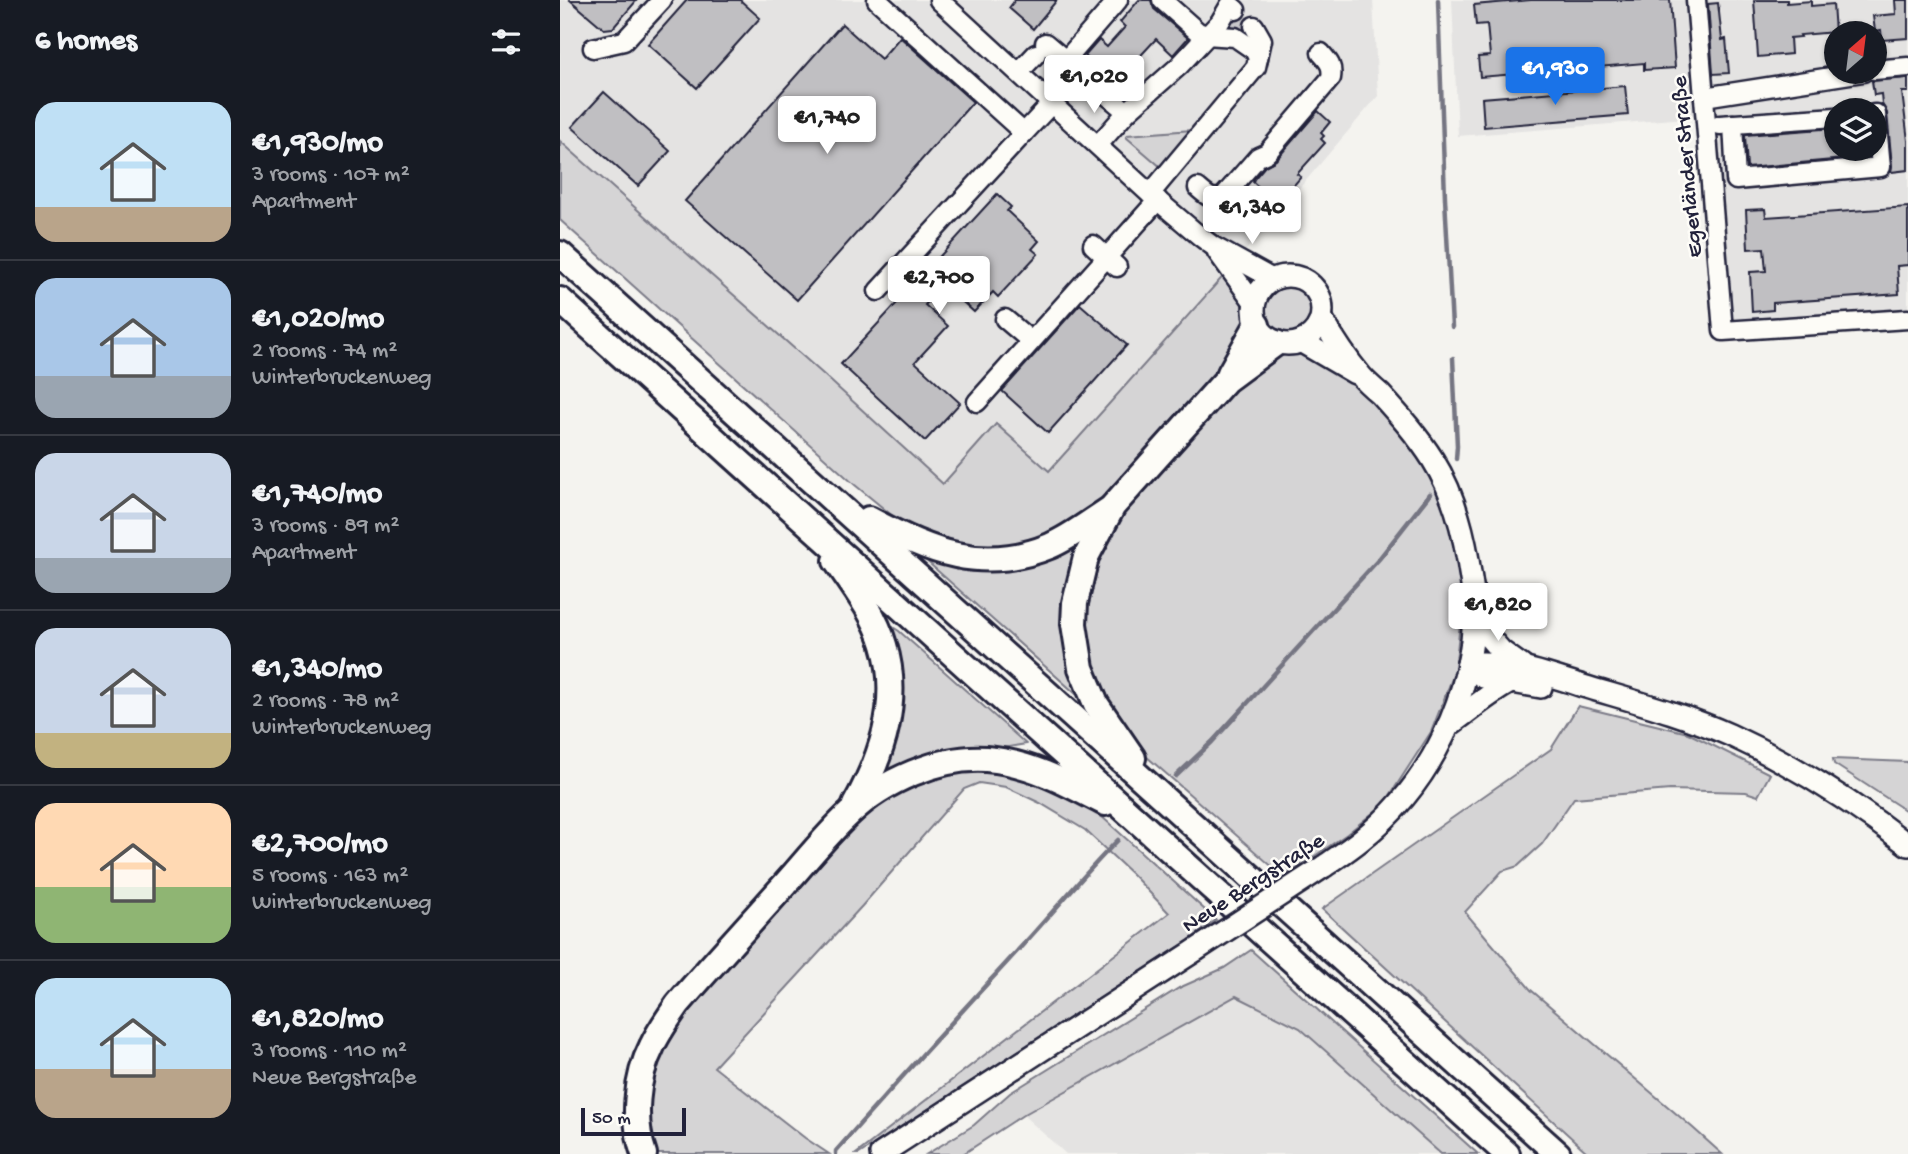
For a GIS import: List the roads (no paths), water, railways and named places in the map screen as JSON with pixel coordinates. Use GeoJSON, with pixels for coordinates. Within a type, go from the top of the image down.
{"type":"FeatureCollection","features":[{"type":"Feature","properties":{"kind":"highway"},"geometry":{"type":"LineString","coordinates":[[560,254],[1558,1154]]}},
{"type":"Feature","properties":{"kind":"highway"},"geometry":{"type":"LineString","coordinates":[[560,300],[1507,1154]]}},
{"type":"Feature","properties":{"kind":"highway"},"geometry":{"type":"LineString","coordinates":[[1226,380],[1256,314]]}},
{"type":"Feature","properties":{"kind":"highway"},"geometry":{"type":"LineString","coordinates":[[832,499],[925,547],[954,555],[984,558],[1011,556],[1050,546],[1113,506],[1226,380],[1276,343]]}},
{"type":"Feature","properties":{"kind":"highway"},"geometry":{"type":"LineString","coordinates":[[1113,506],[1086,557],[1079,582],[1075,603],[1076,645],[1096,704],[1156,792]]}},
{"type":"Feature","properties":{"kind":"highway"},"geometry":{"type":"LineString","coordinates":[[644,1154],[638,1124],[639,1083],[644,1063],[661,1029],[678,1003],[851,811],[867,785],[885,735],[890,708],[889,666],[884,643],[866,607],[815,529]]}},
{"type":"Feature","properties":{"kind":"highway"},"geometry":{"type":"LineString","coordinates":[[851,811],[916,772],[952,761],[986,759],[1020,765],[1050,775],[1134,817]]}},
{"type":"Feature","properties":{"kind":"main road"},"geometry":{"type":"LineString","coordinates":[[1295,276],[1314,287],[1320,297],[1323,308],[1318,328],[1311,337],[1302,342],[1285,345],[1276,343],[1262,333],[1256,314],[1258,293],[1273,279],[1295,276]]}},
{"type":"Feature","properties":{"kind":"main road"},"geometry":{"type":"LineString","coordinates":[[1322,318],[1361,376],[1416,435],[1433,460],[1445,482],[1462,530],[1474,607],[1487,635],[1518,676]]}},
{"type":"Feature","properties":{"kind":"main road"},"geometry":{"type":"LineString","coordinates":[[1302,342],[1361,376]]}},
{"type":"Feature","properties":{"kind":"main road","name":"Neue Bergstraße"},"geometry":{"type":"LineString","coordinates":[[881,1154],[1323,867],[1363,838],[1404,798],[1425,770],[1448,726],[1460,696],[1468,664],[1474,607]]}},
{"type":"Feature","properties":{"kind":"main road"},"geometry":{"type":"LineString","coordinates":[[1468,664],[1483,677],[1518,676],[1599,691],[1649,705],[1731,736],[1805,776],[1908,845]]}},
{"type":"Feature","properties":{"kind":"main road"},"geometry":{"type":"LineString","coordinates":[[1448,726],[1518,676]]}},
{"type":"Feature","properties":{"kind":"street"},"geometry":{"type":"LineString","coordinates":[[593,48],[624,41],[662,0]]}},
{"type":"Feature","properties":{"kind":"street"},"geometry":{"type":"LineString","coordinates":[[877,0],[1024,132]]}},
{"type":"Feature","properties":{"kind":"street"},"geometry":{"type":"LineString","coordinates":[[1066,61],[1118,0]]}},
{"type":"Feature","properties":{"kind":"street"},"geometry":{"type":"LineString","coordinates":[[1161,0],[1198,32],[1235,37],[1254,50],[1258,58]]}},
{"type":"Feature","properties":{"kind":"street","name":"Egerländer Straße"},"geometry":{"type":"LineString","coordinates":[[1696,0],[1723,331],[1908,319]]}},
{"type":"Feature","properties":{"kind":"street"},"geometry":{"type":"LineString","coordinates":[[950,4],[1154,197],[1213,246],[1273,279]]}},
{"type":"Feature","properties":{"kind":"street"},"geometry":{"type":"LineString","coordinates":[[1098,145],[1127,112],[1179,66],[1231,12]]}},
{"type":"Feature","properties":{"kind":"street"},"geometry":{"type":"LineString","coordinates":[[977,402],[1031,341],[1085,292],[1105,257],[1256,67],[1256,33]]}},
{"type":"Feature","properties":{"kind":"street"},"geometry":{"type":"LineString","coordinates":[[1019,72],[1040,49],[1066,61],[1127,112]]}},
{"type":"Feature","properties":{"kind":"street"},"geometry":{"type":"LineString","coordinates":[[1198,188],[1210,198],[1223,197],[1258,157],[1267,153],[1331,78],[1330,63],[1321,53]]}},
{"type":"Feature","properties":{"kind":"street"},"geometry":{"type":"LineString","coordinates":[[1887,69],[1908,67]]}},
{"type":"Feature","properties":{"kind":"street"},"geometry":{"type":"LineString","coordinates":[[1704,97],[1824,78]]}},
{"type":"Feature","properties":{"kind":"street"},"geometry":{"type":"LineString","coordinates":[[878,290],[1052,103]]}},
{"type":"Feature","properties":{"kind":"street"},"geometry":{"type":"LineString","coordinates":[[1706,126],[1824,118]]}},
{"type":"Feature","properties":{"kind":"street"},"geometry":{"type":"LineString","coordinates":[[1732,124],[1736,180],[1881,167],[1880,161]]}},
{"type":"Feature","properties":{"kind":"street"},"geometry":{"type":"LineString","coordinates":[[1213,246],[1256,314]]}},
{"type":"Feature","properties":{"kind":"street"},"geometry":{"type":"LineString","coordinates":[[1005,318],[1031,341]]}},
{"type":"Feature","properties":{"kind":"waterway"},"geometry":{"type":"LineString","coordinates":[[1438,0],[1452,327]]}},
{"type":"Feature","properties":{"kind":"waterway"},"geometry":{"type":"LineString","coordinates":[[1453,358],[1456,459]]}},
{"type":"Feature","properties":{"kind":"waterway"},"geometry":{"type":"LineString","coordinates":[[1176,776],[1212,742],[1379,559],[1430,494]]}},
{"type":"Feature","properties":{"kind":"waterway"},"geometry":{"type":"LineString","coordinates":[[836,1154],[884,1097],[1118,840]]}},
{"type":"Feature","properties":{"kind":"tunnel"},"geometry":{"type":"LineString","coordinates":[[1231,15],[1250,31]]}}]}
